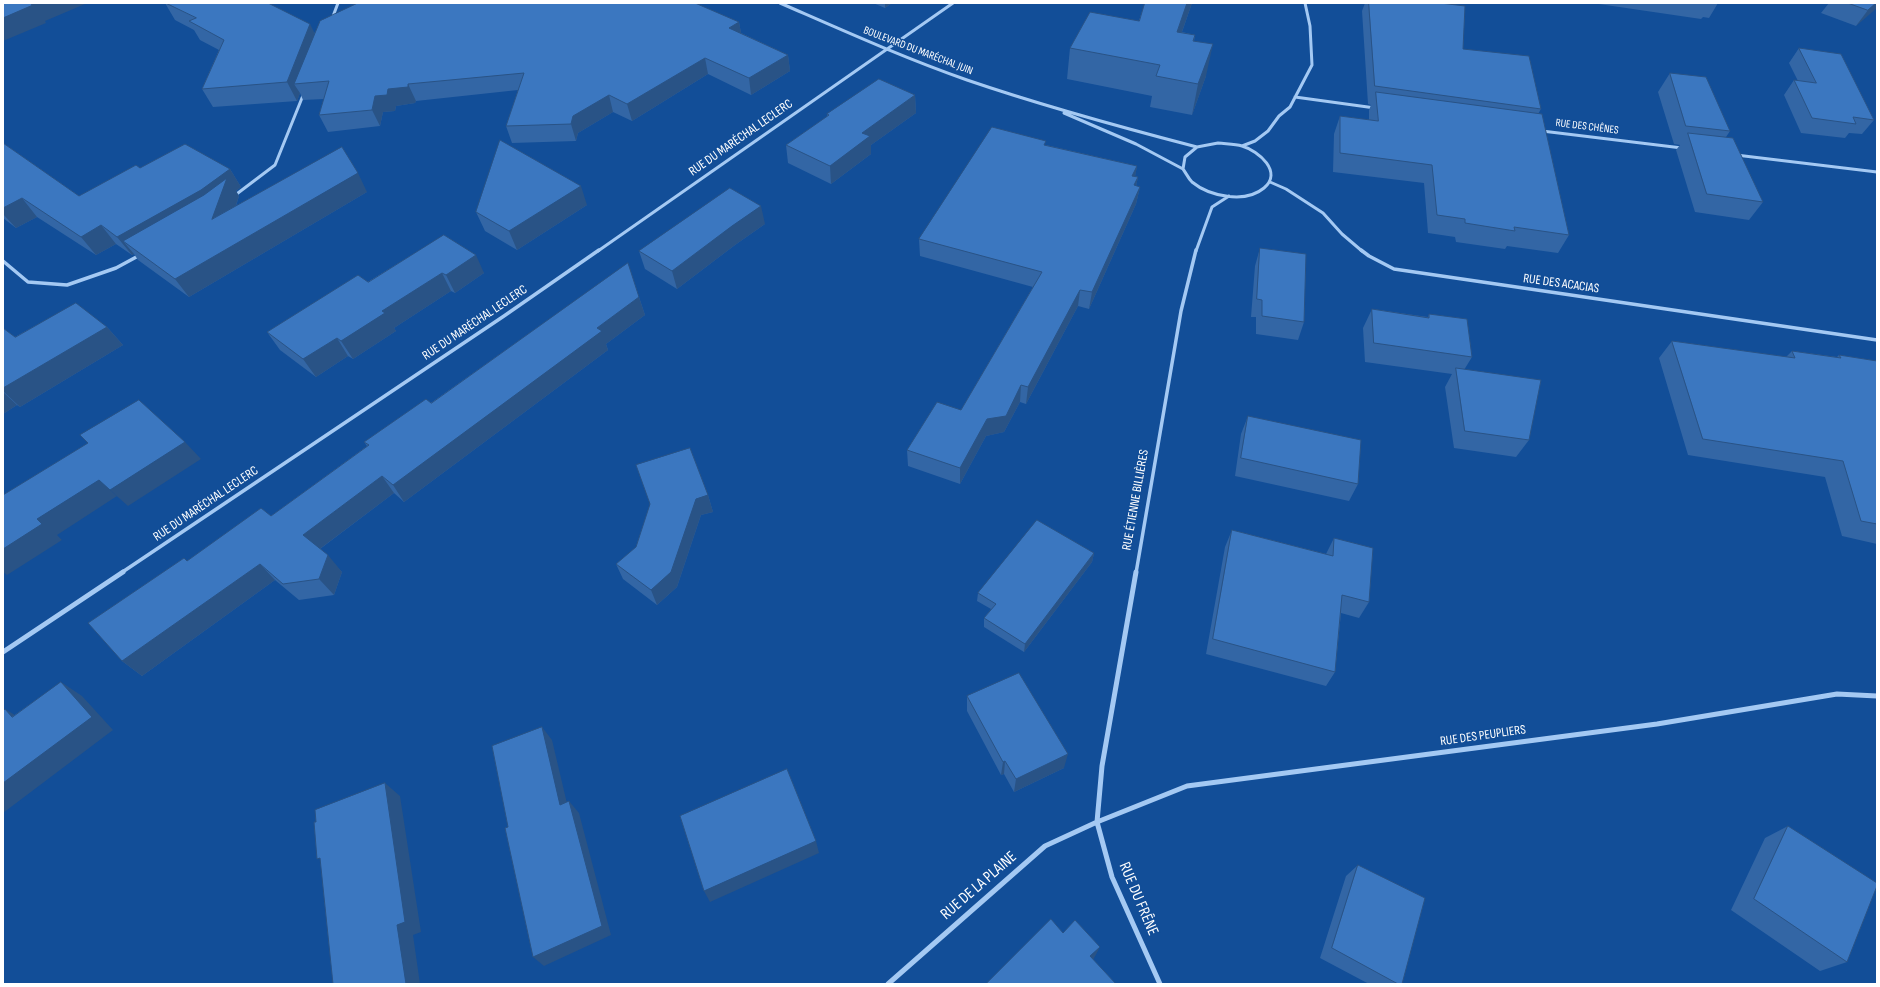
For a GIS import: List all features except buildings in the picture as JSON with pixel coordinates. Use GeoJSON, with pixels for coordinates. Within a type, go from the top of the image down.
{"type":"FeatureCollection","features":[{"type":"Feature","properties":{"kind":"street"},"geometry":{"type":"LineString","coordinates":[[330,24],[338,3]]}},
{"type":"Feature","properties":{"kind":"street","name":"BOULEVARD DU MARÉCHAL JUIN"},"geometry":{"type":"LineString","coordinates":[[780,3],[887,50],[967,80],[1053,108],[1197,147]]}},
{"type":"Feature","properties":{"kind":"street","name":"RUE DU MARÉCHAL LECLERC"},"geometry":{"type":"LineString","coordinates":[[3,652],[504,316],[953,3]]}},
{"type":"Feature","properties":{"kind":"street"},"geometry":{"type":"LineString","coordinates":[[1242,146],[1255,142],[1268,131],[1279,116],[1290,107],[1312,65],[1310,26],[1305,3]]}},
{"type":"Feature","properties":{"kind":"street"},"geometry":{"type":"LineString","coordinates":[[233,197],[275,165],[306,87]]}},
{"type":"Feature","properties":{"kind":"street"},"geometry":{"type":"LineString","coordinates":[[1295,97],[1377,109]]}},
{"type":"Feature","properties":{"kind":"street","name":"BOULEVARD DU MARÉCHAL JUIN"},"geometry":{"type":"LineString","coordinates":[[1053,108],[1117,138],[1136,144],[1183,169]]}},
{"type":"Feature","properties":{"kind":"street","name":"RUE DES CHÊNES"},"geometry":{"type":"LineString","coordinates":[[1540,131],[1689,149]]}},
{"type":"Feature","properties":{"kind":"street"},"geometry":{"type":"LineString","coordinates":[[1218,143],[1242,146],[1254,151],[1270,165],[1272,174],[1270,182],[1264,189],[1243,196],[1229,196],[1208,191],[1191,181],[1183,169],[1185,156],[1197,147],[1218,143]]}},
{"type":"Feature","properties":{"kind":"street"},"geometry":{"type":"LineString","coordinates":[[1728,154],[1877,172]]}},
{"type":"Feature","properties":{"kind":"street","name":"RUE DES ACACIAS"},"geometry":{"type":"LineString","coordinates":[[1270,182],[1286,189],[1323,213],[1342,234],[1369,256],[1394,269],[1877,340]]}},
{"type":"Feature","properties":{"kind":"street","name":"RUE ÉTIENNE BILLIÈRES"},"geometry":{"type":"LineString","coordinates":[[1097,822],[1102,766],[1111,706],[1181,311],[1197,245],[1212,207],[1229,196]]}},
{"type":"Feature","properties":{"kind":"street"},"geometry":{"type":"LineString","coordinates":[[3,261],[28,282],[67,285],[116,268],[143,253]]}},
{"type":"Feature","properties":{"kind":"street","name":"RUE DES PEUPLIERS"},"geometry":{"type":"LineString","coordinates":[[1097,822],[1187,786],[1657,724],[1837,694],[1877,696]]}},
{"type":"Feature","properties":{"kind":"street","name":"RUE DE LA PLAINE"},"geometry":{"type":"LineString","coordinates":[[888,984],[1045,846],[1097,822]]}},
{"type":"Feature","properties":{"kind":"street","name":"RUE DU FRÊNE"},"geometry":{"type":"LineString","coordinates":[[1097,822],[1112,877],[1160,984]]}}]}
